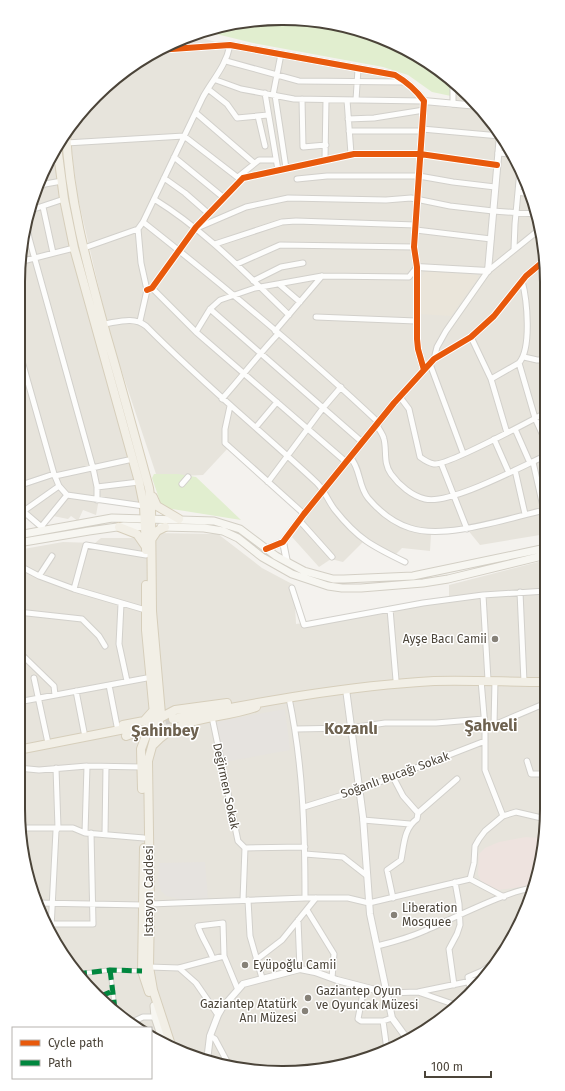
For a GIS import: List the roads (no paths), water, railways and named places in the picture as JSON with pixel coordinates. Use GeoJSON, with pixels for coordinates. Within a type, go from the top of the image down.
{"type":"FeatureCollection","features":[{"type":"Feature","properties":{"kind":"main road"},"geometry":{"type":"LineString","coordinates":[[66,143],[74,203],[84,248],[149,488],[157,506],[179,519]]}},
{"type":"Feature","properties":{"kind":"main road"},"geometry":{"type":"LineString","coordinates":[[59,155],[64,199],[74,248],[133,459],[148,523],[151,540],[148,611]]}},
{"type":"Feature","properties":{"kind":"main road"},"geometry":{"type":"LineString","coordinates":[[149,488],[146,551],[154,711],[153,720],[141,749],[147,904],[145,969],[154,1006],[166,1038]]}},
{"type":"Feature","properties":{"kind":"main road"},"geometry":{"type":"LineString","coordinates":[[25,533],[112,518],[165,527],[204,528],[223,531],[238,538],[262,557],[292,574],[328,586],[342,588],[423,583],[448,579],[540,556]]}},
{"type":"Feature","properties":{"kind":"main road"},"geometry":{"type":"LineString","coordinates":[[25,543],[63,535],[179,519],[214,521],[240,529],[266,549],[304,571],[320,576],[359,580],[413,576],[540,549]]}},
{"type":"Feature","properties":{"kind":"main road"},"geometry":{"type":"LineString","coordinates":[[119,527],[137,534],[146,551]]}},
{"type":"Feature","properties":{"kind":"main road"},"geometry":{"type":"LineString","coordinates":[[151,540],[157,531],[165,527]]}},
{"type":"Feature","properties":{"kind":"main road","name":"Istasyon Caddesi"},"geometry":{"type":"LineString","coordinates":[[147,904],[149,753],[160,718],[160,701],[148,611]]}},
{"type":"Feature","properties":{"kind":"main road"},"geometry":{"type":"LineString","coordinates":[[173,719],[265,701],[310,690],[396,680],[540,679]]}},
{"type":"Feature","properties":{"kind":"main road"},"geometry":{"type":"LineString","coordinates":[[48,743],[59,744],[149,728],[160,718],[175,710],[246,699],[265,701],[346,689],[432,682],[488,680]]}},
{"type":"Feature","properties":{"kind":"main road"},"geometry":{"type":"LineString","coordinates":[[524,680],[540,681]]}},
{"type":"Feature","properties":{"kind":"main road"},"geometry":{"type":"LineString","coordinates":[[160,701],[166,707],[175,710]]}},
{"type":"Feature","properties":{"kind":"main road"},"geometry":{"type":"LineString","coordinates":[[151,747],[170,729],[188,722],[244,711],[265,701]]}},
{"type":"Feature","properties":{"kind":"main road"},"geometry":{"type":"LineString","coordinates":[[25,748],[48,743],[61,736],[144,721],[154,711]]}},
{"type":"Feature","properties":{"kind":"main road"},"geometry":{"type":"LineString","coordinates":[[128,732],[141,749]]}},
{"type":"Feature","properties":{"kind":"main road"},"geometry":{"type":"LineString","coordinates":[[145,969],[169,1039]]}},
{"type":"Feature","properties":{"kind":"main road"},"geometry":{"type":"LineString","coordinates":[[154,1006],[155,1017],[161,1035]]}},
{"type":"Feature","properties":{"kind":"street"},"geometry":{"type":"LineString","coordinates":[[175,49],[230,46],[395,75],[406,82],[424,101],[414,247],[417,267],[416,321],[418,349],[424,370]]}},
{"type":"Feature","properties":{"kind":"street"},"geometry":{"type":"LineString","coordinates":[[84,248],[138,229],[143,222],[208,89],[216,80],[226,61],[230,46]]}},
{"type":"Feature","properties":{"kind":"street"},"geometry":{"type":"LineString","coordinates":[[281,54],[276,75],[274,95],[286,168]]}},
{"type":"Feature","properties":{"kind":"street"},"geometry":{"type":"LineString","coordinates":[[226,61],[299,81],[406,82]]}},
{"type":"Feature","properties":{"kind":"street"},"geometry":{"type":"LineString","coordinates":[[356,100],[358,69]]}},
{"type":"Feature","properties":{"kind":"street"},"geometry":{"type":"LineString","coordinates":[[216,80],[241,89],[302,99],[424,101],[470,105]]}},
{"type":"Feature","properties":{"kind":"street"},"geometry":{"type":"LineString","coordinates":[[208,89],[227,104],[236,118],[268,115]]}},
{"type":"Feature","properties":{"kind":"street"},"geometry":{"type":"LineString","coordinates":[[453,104],[454,90]]}},
{"type":"Feature","properties":{"kind":"street"},"geometry":{"type":"LineString","coordinates":[[265,93],[278,170]]}},
{"type":"Feature","properties":{"kind":"street"},"geometry":{"type":"LineString","coordinates":[[302,99],[303,147],[326,145]]}},
{"type":"Feature","properties":{"kind":"street"},"geometry":{"type":"LineString","coordinates":[[325,159],[326,100]]}},
{"type":"Feature","properties":{"kind":"street"},"geometry":{"type":"LineString","coordinates":[[347,100],[351,154]]}},
{"type":"Feature","properties":{"kind":"street"},"geometry":{"type":"LineString","coordinates":[[348,119],[374,118],[424,110]]}},
{"type":"Feature","properties":{"kind":"street"},"geometry":{"type":"LineString","coordinates":[[196,112],[254,163]]}},
{"type":"Feature","properties":{"kind":"street"},"geometry":{"type":"LineString","coordinates":[[258,116],[264,146]]}},
{"type":"Feature","properties":{"kind":"street"},"geometry":{"type":"LineString","coordinates":[[349,131],[422,130],[494,136]]}},
{"type":"Feature","properties":{"kind":"street"},"geometry":{"type":"LineString","coordinates":[[66,143],[184,136],[239,178],[351,154],[420,154],[497,165]]}},
{"type":"Feature","properties":{"kind":"street"},"geometry":{"type":"LineString","coordinates":[[488,271],[499,143]]}},
{"type":"Feature","properties":{"kind":"street"},"geometry":{"type":"LineString","coordinates":[[498,153],[506,154]]}},
{"type":"Feature","properties":{"kind":"street"},"geometry":{"type":"LineString","coordinates":[[174,157],[224,198]]}},
{"type":"Feature","properties":{"kind":"street"},"geometry":{"type":"LineString","coordinates":[[140,321],[149,289],[197,227],[224,198],[239,178],[254,163],[259,160],[276,160]]}},
{"type":"Feature","properties":{"kind":"street"},"geometry":{"type":"LineString","coordinates":[[55,162],[60,161]]}},
{"type":"Feature","properties":{"kind":"street"},"geometry":{"type":"LineString","coordinates":[[297,179],[327,176],[419,176],[453,182],[495,186]]}},
{"type":"Feature","properties":{"kind":"street"},"geometry":{"type":"LineString","coordinates":[[164,178],[186,193],[209,214]]}},
{"type":"Feature","properties":{"kind":"street"},"geometry":{"type":"LineString","coordinates":[[45,184],[62,180]]}},
{"type":"Feature","properties":{"kind":"street"},"geometry":{"type":"LineString","coordinates":[[514,249],[519,183]]}},
{"type":"Feature","properties":{"kind":"street"},"geometry":{"type":"LineString","coordinates":[[518,192],[523,193]]}},
{"type":"Feature","properties":{"kind":"street"},"geometry":{"type":"LineString","coordinates":[[154,198],[197,227],[289,315]]}},
{"type":"Feature","properties":{"kind":"street"},"geometry":{"type":"LineString","coordinates":[[197,227],[246,207],[288,198],[417,199],[450,206],[530,214]]}},
{"type":"Feature","properties":{"kind":"street"},"geometry":{"type":"LineString","coordinates":[[36,209],[64,199]]}},
{"type":"Feature","properties":{"kind":"street"},"geometry":{"type":"LineString","coordinates":[[43,207],[53,253]]}},
{"type":"Feature","properties":{"kind":"street"},"geometry":{"type":"LineString","coordinates":[[215,244],[282,222],[296,221],[416,228],[491,239]]}},
{"type":"Feature","properties":{"kind":"street"},"geometry":{"type":"LineString","coordinates":[[143,222],[342,388],[378,424],[384,438],[386,466],[402,486],[414,494],[426,499],[455,495],[509,473],[540,458]]}},
{"type":"Feature","properties":{"kind":"street"},"geometry":{"type":"LineString","coordinates":[[138,229],[141,263],[149,289],[308,430],[348,460],[359,472],[362,488],[367,497],[381,512],[410,528],[425,531],[467,529],[525,514],[540,512]]}},
{"type":"Feature","properties":{"kind":"street"},"geometry":{"type":"LineString","coordinates":[[463,453],[432,362],[437,347],[446,331],[488,271],[535,233]]}},
{"type":"Feature","properties":{"kind":"street"},"geometry":{"type":"LineString","coordinates":[[29,236],[34,258],[93,468],[97,487],[97,500]]}},
{"type":"Feature","properties":{"kind":"street"},"geometry":{"type":"LineString","coordinates":[[237,264],[280,245],[414,247]]}},
{"type":"Feature","properties":{"kind":"street"},"geometry":{"type":"LineString","coordinates":[[26,260],[74,248]]}},
{"type":"Feature","properties":{"kind":"street"},"geometry":{"type":"LineString","coordinates":[[253,280],[281,267],[304,263]]}},
{"type":"Feature","properties":{"kind":"street"},"geometry":{"type":"LineString","coordinates":[[266,549],[283,542],[362,442],[424,370],[432,362],[471,337],[494,316],[522,281],[539,264]]}},
{"type":"Feature","properties":{"kind":"street"},"geometry":{"type":"LineString","coordinates":[[417,267],[488,271]]}},
{"type":"Feature","properties":{"kind":"street"},"geometry":{"type":"LineString","coordinates":[[196,332],[210,309],[220,300],[255,288],[322,276],[409,277],[417,267]]}},
{"type":"Feature","properties":{"kind":"street"},"geometry":{"type":"LineString","coordinates":[[222,399],[245,374],[289,315],[322,276]]}},
{"type":"Feature","properties":{"kind":"street"},"geometry":{"type":"LineString","coordinates":[[491,379],[519,363],[524,357],[526,299],[522,281]]}},
{"type":"Feature","properties":{"kind":"street"},"geometry":{"type":"LineString","coordinates":[[279,284],[300,302]]}},
{"type":"Feature","properties":{"kind":"street"},"geometry":{"type":"LineString","coordinates":[[210,309],[362,442]]}},
{"type":"Feature","properties":{"kind":"street"},"geometry":{"type":"LineString","coordinates":[[316,317],[416,321]]}},
{"type":"Feature","properties":{"kind":"street"},"geometry":{"type":"LineString","coordinates":[[104,324],[129,320],[140,321],[222,399],[256,427],[324,490],[334,509],[358,536],[371,545],[405,562]]}},
{"type":"Feature","properties":{"kind":"street"},"geometry":{"type":"LineString","coordinates":[[471,337],[491,379],[507,433]]}},
{"type":"Feature","properties":{"kind":"street"},"geometry":{"type":"LineString","coordinates":[[524,357],[540,360]]}},
{"type":"Feature","properties":{"kind":"street"},"geometry":{"type":"LineString","coordinates":[[519,363],[535,418],[540,429]]}},
{"type":"Feature","properties":{"kind":"street"},"geometry":{"type":"LineString","coordinates":[[25,372],[54,475],[59,486],[67,495],[144,506]]}},
{"type":"Feature","properties":{"kind":"street"},"geometry":{"type":"LineString","coordinates":[[268,482],[323,408],[342,388]]}},
{"type":"Feature","properties":{"kind":"street"},"geometry":{"type":"LineString","coordinates":[[400,397],[408,408],[420,457],[433,464],[441,463],[507,433],[540,416]]}},
{"type":"Feature","properties":{"kind":"street"},"geometry":{"type":"LineString","coordinates":[[256,427],[277,402]]}},
{"type":"Feature","properties":{"kind":"street"},"geometry":{"type":"LineString","coordinates":[[230,406],[225,429],[225,443],[304,514]]}},
{"type":"Feature","properties":{"kind":"street"},"geometry":{"type":"LineString","coordinates":[[515,428],[532,462],[540,492]]}},
{"type":"Feature","properties":{"kind":"street"},"geometry":{"type":"LineString","coordinates":[[494,439],[509,473]]}},
{"type":"Feature","properties":{"kind":"street"},"geometry":{"type":"LineString","coordinates":[[25,484],[54,475],[133,459]]}},
{"type":"Feature","properties":{"kind":"street"},"geometry":{"type":"LineString","coordinates":[[441,463],[455,495],[467,529]]}},
{"type":"Feature","properties":{"kind":"street"},"geometry":{"type":"LineString","coordinates":[[515,470],[525,514]]}},
{"type":"Feature","properties":{"kind":"street"},"geometry":{"type":"LineString","coordinates":[[182,484],[188,477]]}},
{"type":"Feature","properties":{"kind":"street"},"geometry":{"type":"LineString","coordinates":[[97,487],[139,482]]}},
{"type":"Feature","properties":{"kind":"street"},"geometry":{"type":"LineString","coordinates":[[25,511],[59,486]]}},
{"type":"Feature","properties":{"kind":"street"},"geometry":{"type":"LineString","coordinates":[[25,513],[43,529],[67,495]]}},
{"type":"Feature","properties":{"kind":"street"},"geometry":{"type":"LineString","coordinates":[[299,520],[332,557]]}},
{"type":"Feature","properties":{"kind":"street"},"geometry":{"type":"LineString","coordinates":[[283,542],[287,562]]}},
{"type":"Feature","properties":{"kind":"street"},"geometry":{"type":"LineString","coordinates":[[74,589],[86,544],[146,551]]}},
{"type":"Feature","properties":{"kind":"street"},"geometry":{"type":"LineString","coordinates":[[39,576],[52,556]]}},
{"type":"Feature","properties":{"kind":"street"},"geometry":{"type":"LineString","coordinates":[[25,569],[39,576],[74,589],[148,611]]}},
{"type":"Feature","properties":{"kind":"street"},"geometry":{"type":"LineString","coordinates":[[292,588],[304,626],[390,609],[483,595],[540,591]]}},
{"type":"Feature","properties":{"kind":"street"},"geometry":{"type":"LineString","coordinates":[[520,592],[524,680]]}},
{"type":"Feature","properties":{"kind":"street"},"geometry":{"type":"LineString","coordinates":[[483,595],[488,680],[494,725]]}},
{"type":"Feature","properties":{"kind":"street"},"geometry":{"type":"LineString","coordinates":[[121,604],[119,644],[127,681]]}},
{"type":"Feature","properties":{"kind":"street"},"geometry":{"type":"LineString","coordinates":[[390,609],[396,680]]}},
{"type":"Feature","properties":{"kind":"street"},"geometry":{"type":"LineString","coordinates":[[25,613],[82,619],[99,636],[105,646]]}},
{"type":"Feature","properties":{"kind":"street"},"geometry":{"type":"LineString","coordinates":[[25,658],[54,686],[55,695]]}},
{"type":"Feature","properties":{"kind":"street"},"geometry":{"type":"LineString","coordinates":[[25,701],[152,677]]}},
{"type":"Feature","properties":{"kind":"street"},"geometry":{"type":"LineString","coordinates":[[34,678],[36,690],[40,698],[48,743]]}},
{"type":"Feature","properties":{"kind":"street"},"geometry":{"type":"LineString","coordinates":[[488,680],[484,719],[485,770],[503,816]]}},
{"type":"Feature","properties":{"kind":"street"},"geometry":{"type":"LineString","coordinates":[[109,685],[117,726]]}},
{"type":"Feature","properties":{"kind":"street"},"geometry":{"type":"LineString","coordinates":[[346,689],[363,820],[369,903],[392,1018],[404,1035]]}},
{"type":"Feature","properties":{"kind":"street"},"geometry":{"type":"LineString","coordinates":[[76,691],[84,732]]}},
{"type":"Feature","properties":{"kind":"street"},"geometry":{"type":"LineString","coordinates":[[289,698],[296,729],[304,807],[305,898]]}},
{"type":"Feature","properties":{"kind":"street"},"geometry":{"type":"LineString","coordinates":[[485,727],[494,725],[540,706]]}},
{"type":"Feature","properties":{"kind":"street","name":"Değirmen Sokak"},"geometry":{"type":"LineString","coordinates":[[212,717],[238,841],[245,848]]}},
{"type":"Feature","properties":{"kind":"street"},"geometry":{"type":"LineString","coordinates":[[296,729],[350,728],[385,723],[436,723],[484,719]]}},
{"type":"Feature","properties":{"kind":"street","name":"Soğanlı Bucağı Sokak"},"geometry":{"type":"LineString","coordinates":[[304,807],[359,790],[485,741]]}},
{"type":"Feature","properties":{"kind":"street"},"geometry":{"type":"LineString","coordinates":[[527,761],[531,774],[540,774]]}},
{"type":"Feature","properties":{"kind":"street"},"geometry":{"type":"LineString","coordinates":[[25,768],[87,766],[142,767]]}},
{"type":"Feature","properties":{"kind":"street"},"geometry":{"type":"LineString","coordinates":[[54,926],[93,924],[88,833],[87,766]]}},
{"type":"Feature","properties":{"kind":"street"},"geometry":{"type":"LineString","coordinates":[[105,834],[106,767]]}},
{"type":"Feature","properties":{"kind":"street"},"geometry":{"type":"LineString","coordinates":[[51,920],[56,831],[58,828],[56,768]]}},
{"type":"Feature","properties":{"kind":"street"},"geometry":{"type":"LineString","coordinates":[[393,777],[403,796],[418,813]]}},
{"type":"Feature","properties":{"kind":"street"},"geometry":{"type":"LineString","coordinates":[[392,898],[387,870],[401,860],[405,836],[410,824],[417,819],[418,813],[457,779]]}},
{"type":"Feature","properties":{"kind":"street"},"geometry":{"type":"LineString","coordinates":[[470,879],[476,846],[485,831],[503,816],[516,812],[539,817]]}},
{"type":"Feature","properties":{"kind":"street"},"geometry":{"type":"LineString","coordinates":[[363,820],[410,824]]}},
{"type":"Feature","properties":{"kind":"street"},"geometry":{"type":"LineString","coordinates":[[26,828],[73,828],[88,833],[144,838]]}},
{"type":"Feature","properties":{"kind":"street"},"geometry":{"type":"LineString","coordinates":[[262,978],[250,936],[246,900],[245,848],[305,847]]}},
{"type":"Feature","properties":{"kind":"street"},"geometry":{"type":"LineString","coordinates":[[305,854],[343,857],[366,875]]}},
{"type":"Feature","properties":{"kind":"street"},"geometry":{"type":"LineString","coordinates":[[44,903],[92,905],[147,904],[305,898],[348,898],[369,903],[470,879],[504,897]]}},
{"type":"Feature","properties":{"kind":"street"},"geometry":{"type":"LineString","coordinates":[[454,985],[449,949],[459,930],[460,914],[455,882]]}},
{"type":"Feature","properties":{"kind":"street"},"geometry":{"type":"LineString","coordinates":[[377,946],[424,932],[460,914],[527,889]]}},
{"type":"Feature","properties":{"kind":"street"},"geometry":{"type":"LineString","coordinates":[[256,960],[282,940],[316,898]]}},
{"type":"Feature","properties":{"kind":"street"},"geometry":{"type":"LineString","coordinates":[[307,910],[334,954],[332,978]]}},
{"type":"Feature","properties":{"kind":"street"},"geometry":{"type":"LineString","coordinates":[[298,920],[300,969]]}},
{"type":"Feature","properties":{"kind":"street"},"geometry":{"type":"LineString","coordinates":[[213,959],[209,948],[202,939],[198,926],[223,923],[224,956],[238,990]]}},
{"type":"Feature","properties":{"kind":"street"},"geometry":{"type":"LineString","coordinates":[[85,973],[110,970],[179,968],[224,956]]}},
{"type":"Feature","properties":{"kind":"street"},"geometry":{"type":"LineString","coordinates":[[179,968],[196,983],[218,1015]]}},
{"type":"Feature","properties":{"kind":"street"},"geometry":{"type":"LineString","coordinates":[[208,1054],[210,1036],[222,1008],[243,984],[262,978],[300,969],[315,972],[364,988],[387,993],[418,992],[474,980]]}},
{"type":"Feature","properties":{"kind":"street"},"geometry":{"type":"LineString","coordinates":[[110,970],[114,1003]]}},
{"type":"Feature","properties":{"kind":"street"},"geometry":{"type":"LineString","coordinates":[[469,986],[468,977],[482,971]]}},
{"type":"Feature","properties":{"kind":"street"},"geometry":{"type":"LineString","coordinates":[[364,988],[358,1019],[361,1021],[383,1021],[392,1018]]}},
{"type":"Feature","properties":{"kind":"street"},"geometry":{"type":"LineString","coordinates":[[104,995],[113,991]]}},
{"type":"Feature","properties":{"kind":"street"},"geometry":{"type":"LineString","coordinates":[[418,992],[451,1003]]}},
{"type":"Feature","properties":{"kind":"street"},"geometry":{"type":"LineString","coordinates":[[136,1020],[143,1017],[155,1017]]}},
{"type":"Feature","properties":{"kind":"street"},"geometry":{"type":"LineString","coordinates":[[383,1021],[386,1044]]}},
{"type":"Feature","properties":{"kind":"street"},"geometry":{"type":"LineString","coordinates":[[210,1036],[215,1039],[226,1059]]}},
{"type":"Feature","properties":{"kind":"tunnel"},"geometry":{"type":"LineString","coordinates":[[130,728],[173,719]]}},
{"type":"Feature","properties":{"kind":"place","name":"Ayşe Bacı Camii"},"geometry":{"type":"Point","coordinates":[495,639]}},
{"type":"Feature","properties":{"kind":"place","name":"Liberation Mosquee"},"geometry":{"type":"Point","coordinates":[394,915]}},
{"type":"Feature","properties":{"kind":"place","name":"Eyüpoğlu Camii"},"geometry":{"type":"Point","coordinates":[245,965]}},
{"type":"Feature","properties":{"kind":"place","name":"Gaziantep Oyun ve Oyuncak Müzesi"},"geometry":{"type":"Point","coordinates":[308,998]}},
{"type":"Feature","properties":{"kind":"place","name":"Gaziantep Atatürk Anı Müzesi"},"geometry":{"type":"Point","coordinates":[305,1011]}},
{"type":"Feature","properties":{"kind":"district","name":"Şahveli"},"geometry":{"type":"Point","coordinates":[491,725]}},
{"type":"Feature","properties":{"kind":"district","name":"Kozanlı"},"geometry":{"type":"Point","coordinates":[351,728]}},
{"type":"Feature","properties":{"kind":"district","name":"Şahinbey"},"geometry":{"type":"Point","coordinates":[165,730]}}]}
